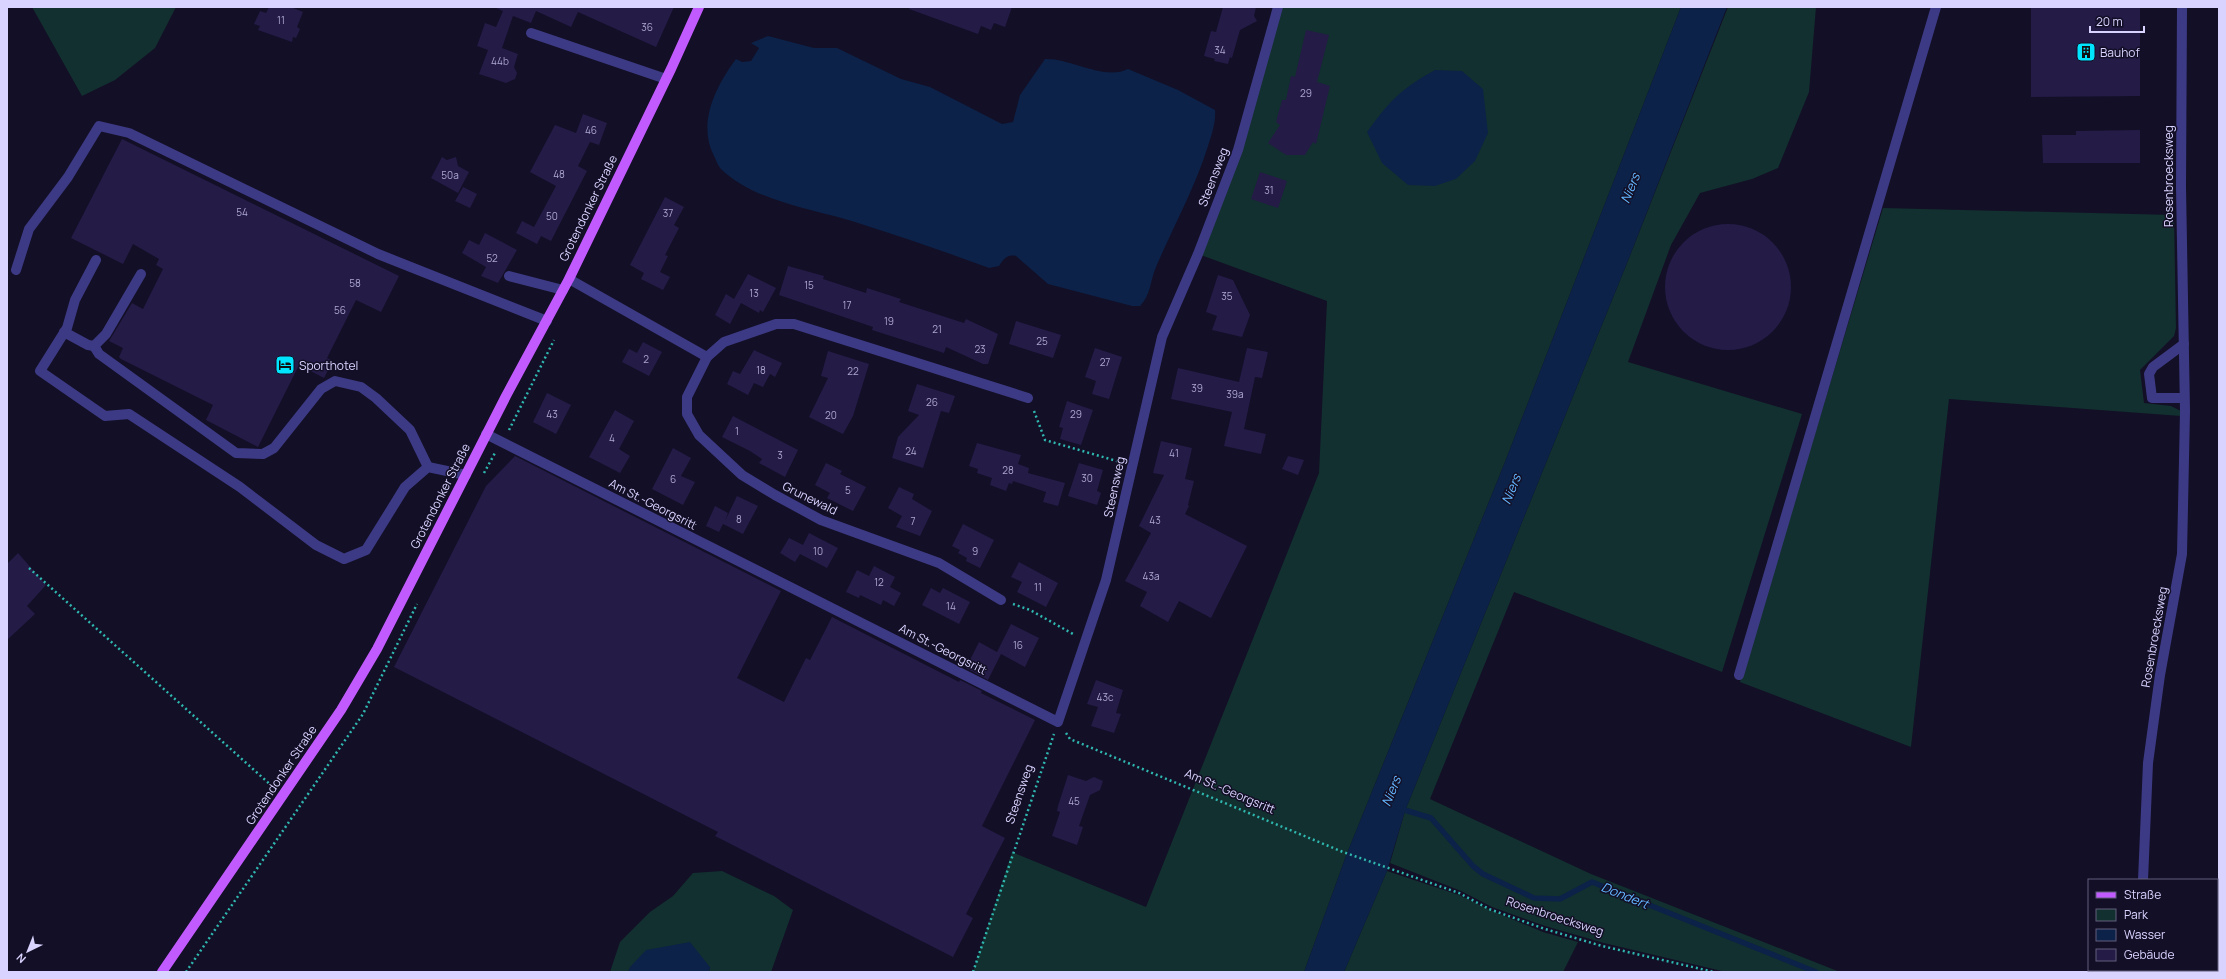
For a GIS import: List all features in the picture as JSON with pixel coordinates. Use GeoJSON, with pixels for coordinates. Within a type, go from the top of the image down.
{"type":"FeatureCollection","features":[{"type":"Feature","properties":{"kind":"main road","name":"Grotendonker Straße"},"geometry":{"type":"LineString","coordinates":[[162,972],[341,710],[377,649],[486,434],[569,279],[666,79],[699,7]]}},
{"type":"Feature","properties":{"kind":"street","name":"Steensweg"},"geometry":{"type":"LineString","coordinates":[[1058,722],[1106,580],[1162,337],[1198,254],[1238,150],[1278,7]]}},
{"type":"Feature","properties":{"kind":"street"},"geometry":{"type":"LineString","coordinates":[[1739,675],[1936,7]]}},
{"type":"Feature","properties":{"kind":"street","name":"Rosenbroecksweg"},"geometry":{"type":"LineString","coordinates":[[2143,879],[2148,763],[2160,675],[2182,554],[2184,344],[2181,186],[2182,7]]}},
{"type":"Feature","properties":{"kind":"street"},"geometry":{"type":"LineString","coordinates":[[531,33],[666,79]]}},
{"type":"Feature","properties":{"kind":"street"},"geometry":{"type":"LineString","coordinates":[[16,270],[29,230],[68,177],[99,126],[129,133],[378,254],[547,321]]}},
{"type":"Feature","properties":{"kind":"street"},"geometry":{"type":"LineString","coordinates":[[96,260],[75,300],[64,332],[40,371],[105,416],[128,414],[240,487],[316,545],[344,559],[366,550],[405,487],[428,467]]}},
{"type":"Feature","properties":{"kind":"street"},"geometry":{"type":"LineString","coordinates":[[94,346],[106,334],[141,274]]}},
{"type":"Feature","properties":{"kind":"street"},"geometry":{"type":"LineString","coordinates":[[509,276],[563,290]]}},
{"type":"Feature","properties":{"kind":"street"},"geometry":{"type":"LineString","coordinates":[[569,279],[707,357]]}},
{"type":"Feature","properties":{"kind":"street","name":"Grunewald"},"geometry":{"type":"LineString","coordinates":[[1000,600],[939,563],[821,520],[742,475],[699,435],[687,414],[687,397],[707,357],[724,342],[776,324],[794,324],[1028,398]]}},
{"type":"Feature","properties":{"kind":"street"},"geometry":{"type":"LineString","coordinates":[[64,332],[88,345],[94,346],[99,354],[236,453],[263,454],[274,448],[322,389],[335,382],[361,387],[376,398],[410,430],[428,467]]}},
{"type":"Feature","properties":{"kind":"street"},"geometry":{"type":"LineString","coordinates":[[2184,344],[2153,367],[2148,374],[2152,398],[2184,398]]}},
{"type":"Feature","properties":{"kind":"street","name":"Am St.-Georgsritt"},"geometry":{"type":"LineString","coordinates":[[486,434],[1058,722]]}},
{"type":"Feature","properties":{"kind":"street"},"geometry":{"type":"LineString","coordinates":[[428,467],[466,475]]}},
{"type":"Feature","properties":{"kind":"path"},"geometry":{"type":"LineString","coordinates":[[1028,398],[1045,440],[1132,466]]}},
{"type":"Feature","properties":{"kind":"path"},"geometry":{"type":"LineString","coordinates":[[29,568],[282,796]]}},
{"type":"Feature","properties":{"kind":"path"},"geometry":{"type":"LineString","coordinates":[[1000,600],[1030,610],[1086,641]]}},
{"type":"Feature","properties":{"kind":"path","name":"Am St.-Georgsritt"},"geometry":{"type":"LineString","coordinates":[[1058,722],[1070,739],[1343,852],[1393,870]]}},
{"type":"Feature","properties":{"kind":"path","name":"Steensweg"},"geometry":{"type":"LineString","coordinates":[[973,972],[1012,852],[1058,722]]}},
{"type":"Feature","properties":{"kind":"path","name":"Rosenbroecksweg"},"geometry":{"type":"LineString","coordinates":[[1393,870],[1459,893],[1489,909],[1544,929],[1602,946],[1714,972]]}},
{"type":"Feature","properties":{"kind":"green space"},"geometry":{"type":"Polygon","coordinates":[[[32,7],[176,7],[155,48],[115,80],[82,96],[32,7]]]}},
{"type":"Feature","properties":{"kind":"green space"},"geometry":{"type":"Polygon","coordinates":[[[1278,7],[1681,7],[1505,462],[1346,856],[1304,972],[973,972],[1012,852],[1146,907],[1319,473],[1327,301],[1198,254],[1238,149],[1278,7]]]}},
{"type":"Feature","properties":{"kind":"green space"},"geometry":{"type":"Polygon","coordinates":[[[1728,7],[1816,7],[1809,92],[1778,168],[1752,179],[1700,193],[1671,245],[1628,362],[1802,414],[1722,672],[1514,592],[1430,799],[1591,874],[1840,972],[1726,972],[1604,943],[1545,926],[1492,907],[1461,891],[1390,863],[1405,811],[1629,258],[1728,7]]]}},
{"type":"Feature","properties":{"kind":"green space"},"geometry":{"type":"Polygon","coordinates":[[[1883,208],[2174,215],[2176,328],[2174,336],[2140,370],[2144,403],[2171,406],[2181,411],[2181,416],[1949,399],[1911,747],[1740,682],[1883,208]]]}},
{"type":"Feature","properties":{"kind":"green space"},"geometry":{"type":"Polygon","coordinates":[[[722,871],[774,896],[793,910],[771,972],[709,972],[710,967],[631,966],[628,972],[610,972],[620,942],[650,912],[673,896],[693,873],[722,871]]]}},
{"type":"Feature","properties":{"kind":"green space"},"geometry":{"type":"Polygon","coordinates":[[[1387,871],[1459,895],[1490,910],[1543,932],[1578,942],[1563,972],[1344,972],[1387,871]]]}},
{"type":"Feature","properties":{"kind":"water","name":"Niers"},"geometry":{"type":"Polygon","coordinates":[[[1681,7],[1727,7],[1629,258],[1405,811],[1387,871],[1344,972],[1304,972],[1346,856],[1505,462],[1681,7]]]}},
{"type":"Feature","properties":{"kind":"water"},"geometry":{"type":"Polygon","coordinates":[[[768,36],[814,48],[837,48],[901,79],[930,87],[1002,124],[1013,122],[1020,95],[1045,59],[1066,62],[1098,71],[1119,72],[1128,69],[1178,90],[1215,110],[1215,119],[1211,137],[1203,162],[1156,267],[1144,302],[1140,306],[1132,306],[1048,284],[1016,256],[1008,256],[999,266],[989,268],[874,228],[768,197],[735,180],[720,168],[714,156],[709,143],[707,131],[708,118],[716,93],[736,59],[742,62],[751,61],[759,48],[751,43],[768,36]]]}},
{"type":"Feature","properties":{"kind":"water"},"geometry":{"type":"Polygon","coordinates":[[[1435,70],[1462,71],[1483,89],[1488,133],[1475,161],[1456,179],[1435,186],[1408,185],[1382,163],[1367,132],[1396,96],[1413,83],[1435,70]]]}},
{"type":"Feature","properties":{"kind":"water"},"geometry":{"type":"Polygon","coordinates":[[[690,942],[710,967],[709,972],[628,972],[631,966],[646,950],[690,942]]]}},
{"type":"Feature","properties":{"kind":"building"},"geometry":{"type":"Polygon","coordinates":[[[269,7],[291,7],[303,12],[297,27],[300,29],[296,38],[293,37],[292,42],[258,30],[260,26],[254,24],[260,11],[266,13],[269,7]]]}},
{"type":"Feature","properties":{"kind":"building"},"geometry":{"type":"Polygon","coordinates":[[[494,7],[674,7],[656,47],[578,12],[571,27],[536,11],[531,23],[513,16],[502,48],[518,54],[514,67],[517,73],[515,79],[506,83],[479,74],[488,50],[477,46],[485,23],[496,27],[503,11],[494,7]]]}},
{"type":"Feature","properties":{"kind":"building"},"geometry":{"type":"Polygon","coordinates":[[[910,7],[1012,7],[1005,27],[994,23],[991,30],[981,26],[978,34],[909,9],[910,7]]]}},
{"type":"Feature","properties":{"kind":"building"},"geometry":{"type":"Polygon","coordinates":[[[1223,7],[1256,7],[1254,16],[1257,21],[1240,30],[1232,58],[1230,57],[1228,64],[1214,61],[1215,59],[1204,56],[1211,31],[1216,32],[1223,7]]]}},
{"type":"Feature","properties":{"kind":"building","name":"Bauhof"},"geometry":{"type":"Polygon","coordinates":[[[2031,7],[2140,7],[2140,96],[2031,97],[2031,7]]]}},
{"type":"Feature","properties":{"kind":"building"},"geometry":{"type":"Polygon","coordinates":[[[1306,30],[1329,35],[1317,82],[1330,86],[1316,144],[1313,142],[1305,155],[1286,155],[1268,143],[1280,125],[1276,122],[1282,100],[1286,100],[1291,76],[1295,77],[1306,30]]]}},
{"type":"Feature","properties":{"kind":"building"},"geometry":{"type":"Polygon","coordinates":[[[583,114],[607,123],[599,145],[590,142],[578,166],[587,171],[551,241],[541,236],[537,244],[516,233],[522,221],[534,227],[556,186],[530,172],[555,125],[576,133],[583,114]]]}},
{"type":"Feature","properties":{"kind":"building"},"geometry":{"type":"Polygon","coordinates":[[[2140,130],[2140,163],[2043,163],[2042,135],[2076,135],[2076,131],[2140,130]]]}},
{"type":"Feature","properties":{"kind":"building"},"geometry":{"type":"Polygon","coordinates":[[[122,139],[399,276],[381,312],[356,300],[327,358],[333,361],[324,378],[299,365],[258,447],[206,420],[213,405],[121,359],[119,357],[123,348],[109,341],[132,303],[143,309],[163,269],[156,265],[159,259],[133,244],[123,264],[71,238],[122,139]]]}},
{"type":"Feature","properties":{"kind":"building"},"geometry":{"type":"Polygon","coordinates":[[[442,157],[447,160],[456,157],[458,166],[469,172],[458,193],[431,178],[442,157]]]}},
{"type":"Feature","properties":{"kind":"building"},"geometry":{"type":"Polygon","coordinates":[[[1260,172],[1287,181],[1278,208],[1251,199],[1260,172]]]}},
{"type":"Feature","properties":{"kind":"building"},"geometry":{"type":"Polygon","coordinates":[[[463,187],[477,194],[470,208],[455,201],[463,187]]]}},
{"type":"Feature","properties":{"kind":"building"},"geometry":{"type":"Polygon","coordinates":[[[665,197],[684,207],[674,225],[679,228],[665,255],[668,256],[660,272],[670,277],[663,290],[641,279],[644,273],[630,265],[665,197]]]}},
{"type":"Feature","properties":{"kind":"building"},"geometry":{"type":"Polygon","coordinates":[[[1734,224],[1746,226],[1758,231],[1773,242],[1784,257],[1789,269],[1791,287],[1789,305],[1784,317],[1773,332],[1758,343],[1746,348],[1722,350],[1710,348],[1698,343],[1683,332],[1672,317],[1667,305],[1665,281],[1667,269],[1672,257],[1683,242],[1698,231],[1710,226],[1734,224]]]}},
{"type":"Feature","properties":{"kind":"building"},"geometry":{"type":"Polygon","coordinates":[[[485,233],[517,250],[498,283],[481,276],[486,267],[462,253],[469,240],[479,245],[485,233]]]}},
{"type":"Feature","properties":{"kind":"building"},"geometry":{"type":"Polygon","coordinates":[[[788,266],[824,276],[823,279],[866,293],[867,288],[901,299],[899,302],[964,323],[966,319],[998,334],[988,364],[983,364],[946,347],[944,353],[872,330],[873,327],[779,295],[788,266]]]}},
{"type":"Feature","properties":{"kind":"building"},"geometry":{"type":"Polygon","coordinates":[[[748,274],[776,288],[763,312],[760,310],[759,313],[741,303],[730,324],[715,315],[726,294],[734,299],[748,274]]]}},
{"type":"Feature","properties":{"kind":"building"},"geometry":{"type":"Polygon","coordinates":[[[1218,275],[1233,280],[1250,315],[1242,337],[1212,330],[1217,316],[1206,312],[1218,275]]]}},
{"type":"Feature","properties":{"kind":"building"},"geometry":{"type":"Polygon","coordinates":[[[1016,321],[1061,335],[1053,358],[1009,344],[1016,321]]]}},
{"type":"Feature","properties":{"kind":"building"},"geometry":{"type":"Polygon","coordinates":[[[643,342],[662,352],[649,376],[622,362],[629,349],[637,353],[643,342]]]}},
{"type":"Feature","properties":{"kind":"building"},"geometry":{"type":"Polygon","coordinates":[[[1095,348],[1122,357],[1109,399],[1092,394],[1096,381],[1085,377],[1095,348]]]}},
{"type":"Feature","properties":{"kind":"building"},"geometry":{"type":"Polygon","coordinates":[[[1247,348],[1268,352],[1262,378],[1255,377],[1244,429],[1266,434],[1261,454],[1224,446],[1232,412],[1171,399],[1178,368],[1239,382],[1247,348]]]}},
{"type":"Feature","properties":{"kind":"building"},"geometry":{"type":"Polygon","coordinates":[[[754,350],[782,363],[775,377],[770,374],[763,387],[754,383],[748,395],[727,384],[733,371],[740,374],[754,350]]]}},
{"type":"Feature","properties":{"kind":"building"},"geometry":{"type":"Polygon","coordinates":[[[828,351],[869,364],[853,416],[843,434],[809,417],[828,378],[821,376],[828,351]]]}},
{"type":"Feature","properties":{"kind":"building"},"geometry":{"type":"Polygon","coordinates":[[[917,384],[955,396],[949,413],[941,411],[923,468],[892,458],[898,437],[919,415],[908,411],[917,384]]]}},
{"type":"Feature","properties":{"kind":"building"},"geometry":{"type":"Polygon","coordinates":[[[547,393],[571,405],[556,434],[533,422],[547,393]]]}},
{"type":"Feature","properties":{"kind":"building"},"geometry":{"type":"Polygon","coordinates":[[[1067,401],[1093,410],[1081,445],[1060,439],[1063,428],[1059,427],[1067,401]]]}},
{"type":"Feature","properties":{"kind":"building"},"geometry":{"type":"Polygon","coordinates":[[[615,410],[634,421],[619,449],[630,456],[620,473],[589,457],[615,410]]]}},
{"type":"Feature","properties":{"kind":"building"},"geometry":{"type":"Polygon","coordinates":[[[733,416],[798,450],[785,477],[759,463],[762,459],[750,451],[722,437],[733,416]]]}},
{"type":"Feature","properties":{"kind":"building"},"geometry":{"type":"Polygon","coordinates":[[[1161,441],[1192,448],[1185,479],[1194,481],[1189,506],[1185,514],[1247,546],[1211,618],[1179,601],[1168,622],[1140,606],[1147,592],[1125,581],[1151,533],[1139,526],[1164,475],[1153,473],[1161,441]]]}},
{"type":"Feature","properties":{"kind":"building"},"geometry":{"type":"Polygon","coordinates":[[[977,443],[1021,455],[1018,464],[1029,468],[1028,473],[1065,483],[1058,506],[1043,502],[1046,492],[1013,481],[1012,484],[1009,483],[1006,491],[990,485],[992,478],[977,473],[978,469],[969,466],[977,443]]]}},
{"type":"Feature","properties":{"kind":"building"},"geometry":{"type":"Polygon","coordinates":[[[673,448],[691,458],[681,476],[695,482],[683,505],[652,489],[673,448]]]}},
{"type":"Feature","properties":{"kind":"building"},"geometry":{"type":"Polygon","coordinates":[[[515,456],[781,591],[737,678],[784,702],[806,658],[810,660],[832,617],[959,682],[960,680],[982,691],[981,693],[1035,720],[982,826],[1005,838],[966,914],[973,918],[953,957],[715,836],[718,832],[394,667],[486,486],[515,456]]]}},
{"type":"Feature","properties":{"kind":"building"},"geometry":{"type":"Polygon","coordinates":[[[1288,456],[1304,460],[1298,475],[1282,469],[1288,456]]]}},
{"type":"Feature","properties":{"kind":"building"},"geometry":{"type":"Polygon","coordinates":[[[826,463],[842,471],[840,474],[866,487],[853,511],[827,498],[830,493],[815,485],[826,463]]]}},
{"type":"Feature","properties":{"kind":"building"},"geometry":{"type":"Polygon","coordinates":[[[1079,463],[1103,470],[1097,491],[1101,493],[1097,505],[1068,496],[1079,463]]]}},
{"type":"Feature","properties":{"kind":"building"},"geometry":{"type":"Polygon","coordinates":[[[899,487],[914,494],[912,499],[932,511],[920,536],[896,527],[902,516],[888,508],[899,487]]]}},
{"type":"Feature","properties":{"kind":"building"},"geometry":{"type":"Polygon","coordinates":[[[737,496],[758,506],[743,534],[723,524],[719,532],[706,526],[715,506],[728,513],[725,521],[737,496]]]}},
{"type":"Feature","properties":{"kind":"building"},"geometry":{"type":"Polygon","coordinates":[[[963,524],[994,540],[980,568],[966,561],[967,558],[958,553],[960,550],[952,546],[963,524]]]}},
{"type":"Feature","properties":{"kind":"building"},"geometry":{"type":"Polygon","coordinates":[[[809,533],[838,548],[827,568],[800,554],[795,562],[780,553],[789,538],[803,545],[809,533]]]}},
{"type":"Feature","properties":{"kind":"building"},"geometry":{"type":"Polygon","coordinates":[[[18,553],[46,585],[27,606],[35,614],[7,640],[7,564],[18,553]]]}},
{"type":"Feature","properties":{"kind":"building"},"geometry":{"type":"Polygon","coordinates":[[[1019,562],[1058,583],[1046,607],[1017,592],[1022,582],[1011,577],[1019,562]]]}},
{"type":"Feature","properties":{"kind":"building"},"geometry":{"type":"Polygon","coordinates":[[[874,566],[895,577],[890,587],[901,593],[894,606],[883,600],[881,605],[860,595],[859,598],[846,592],[857,570],[869,576],[874,566]]]}},
{"type":"Feature","properties":{"kind":"building"},"geometry":{"type":"Polygon","coordinates":[[[931,588],[940,593],[943,588],[970,602],[959,624],[922,605],[931,588]]]}},
{"type":"Feature","properties":{"kind":"building"},"geometry":{"type":"Polygon","coordinates":[[[1011,624],[1039,638],[1025,667],[1001,654],[988,680],[966,668],[979,642],[997,652],[1011,624]]]}},
{"type":"Feature","properties":{"kind":"building"},"geometry":{"type":"Polygon","coordinates":[[[1096,680],[1123,690],[1116,713],[1121,714],[1114,733],[1091,726],[1098,707],[1087,704],[1096,680]]]}},
{"type":"Feature","properties":{"kind":"building"},"geometry":{"type":"Polygon","coordinates":[[[1068,775],[1086,781],[1094,777],[1103,781],[1100,790],[1090,795],[1079,826],[1083,827],[1077,845],[1052,836],[1060,812],[1057,811],[1058,806],[1068,775]]]}},
{"type":"Feature","properties":{"kind":"waterway","name":"Dondert"},"geometry":{"type":"LineString","coordinates":[[1398,808],[1431,818],[1473,866],[1483,874],[1534,898],[1560,899],[1592,882],[1816,972]]}},
{"type":"Feature","properties":{"kind":"place","name":"Bauhof"},"geometry":{"type":"Point","coordinates":[2086,52]}},
{"type":"Feature","properties":{"kind":"place","name":"Sporthotel"},"geometry":{"type":"Point","coordinates":[285,365]}}]}
